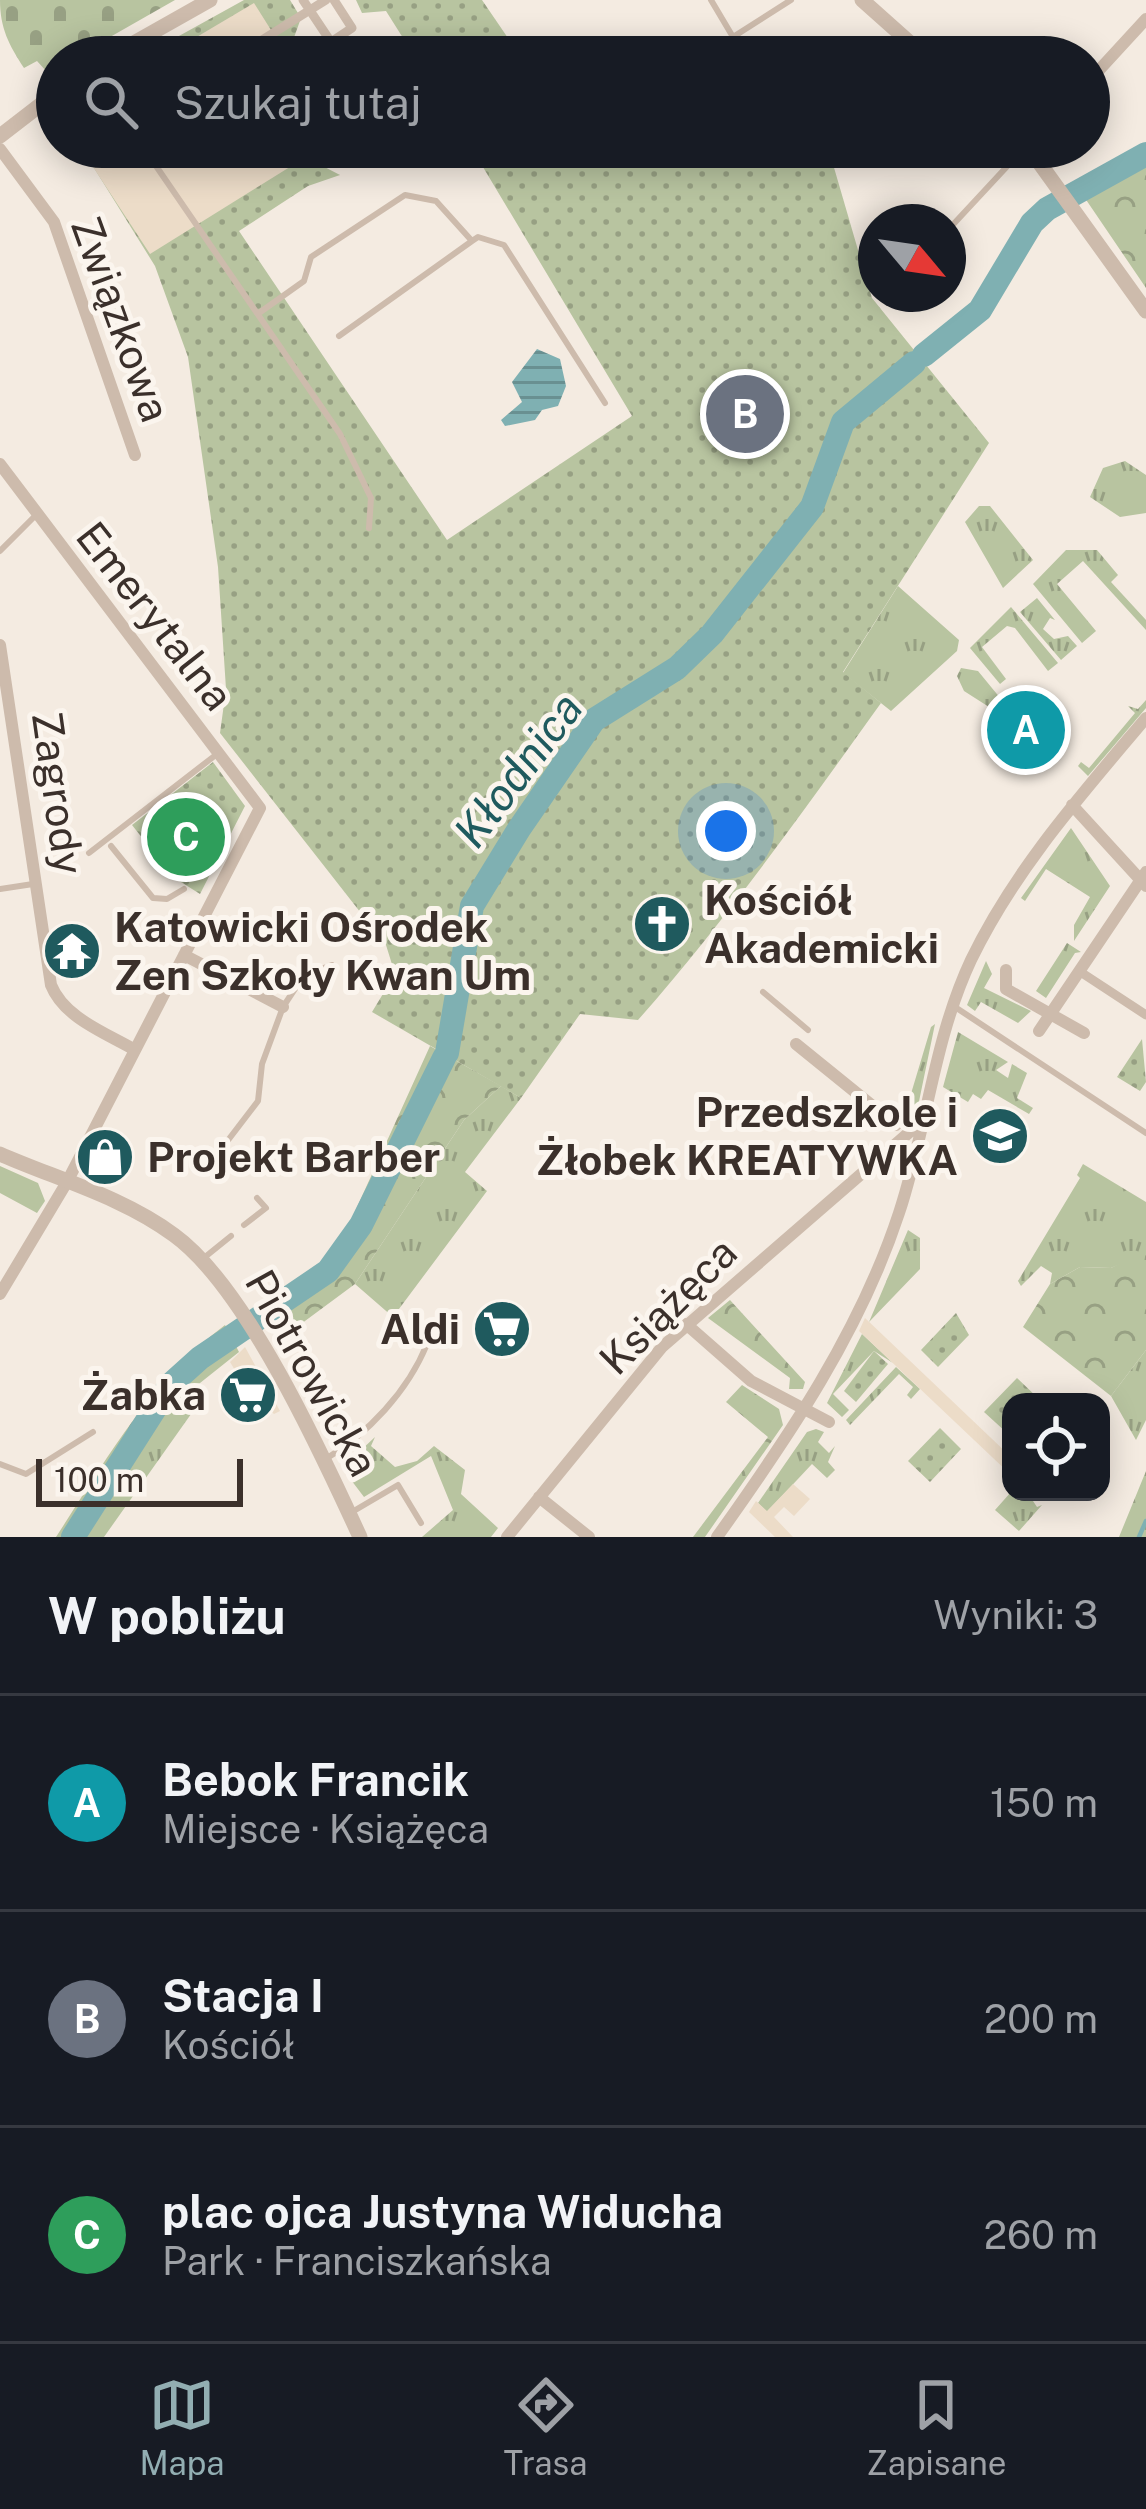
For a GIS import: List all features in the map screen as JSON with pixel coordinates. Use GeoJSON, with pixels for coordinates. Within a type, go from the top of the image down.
{"type":"FeatureCollection","features":[{"type":"Feature","properties":{"kind":"street"},"geometry":{"type":"LineString","coordinates":[[146,36],[210,0]]}},
{"type":"Feature","properties":{"kind":"street"},"geometry":{"type":"LineString","coordinates":[[267,36],[306,5],[330,0],[352,28],[340,36]]}},
{"type":"Feature","properties":{"kind":"street"},"geometry":{"type":"LineString","coordinates":[[862,0],[902,36]]}},
{"type":"Feature","properties":{"kind":"street"},"geometry":{"type":"LineString","coordinates":[[306,5],[327,36]]}},
{"type":"Feature","properties":{"kind":"street"},"geometry":{"type":"LineString","coordinates":[[1110,59],[1146,19]]}},
{"type":"Feature","properties":{"kind":"street"},"geometry":{"type":"LineString","coordinates":[[0,136],[36,108]]}},
{"type":"Feature","properties":{"kind":"street","name":"Związkowa"},"geometry":{"type":"LineString","coordinates":[[0,149],[54,222],[135,455]]}},
{"type":"Feature","properties":{"kind":"street"},"geometry":{"type":"LineString","coordinates":[[1044,168],[1146,311]]}},
{"type":"Feature","properties":{"kind":"street","name":"Emerytalna"},"geometry":{"type":"LineString","coordinates":[[0,464],[35,516],[259,804],[184,955]]}},
{"type":"Feature","properties":{"kind":"street","name":"Zagrody"},"geometry":{"type":"LineString","coordinates":[[0,645],[47,969],[57,1000],[135,1050]]}},
{"type":"Feature","properties":{"kind":"street"},"geometry":{"type":"LineString","coordinates":[[717,1537],[805,1410],[886,1250],[952,1006],[995,914],[1072,805],[1146,718]]}},
{"type":"Feature","properties":{"kind":"street"},"geometry":{"type":"LineString","coordinates":[[1039,1030],[1144,880],[1072,805]]}},
{"type":"Feature","properties":{"kind":"street"},"geometry":{"type":"LineString","coordinates":[[0,1294],[67,1182],[184,955],[283,1007]]}},
{"type":"Feature","properties":{"kind":"street"},"geometry":{"type":"LineString","coordinates":[[1006,970],[1006,989],[1084,1033]]}},
{"type":"Feature","properties":{"kind":"street"},"geometry":{"type":"LineString","coordinates":[[1079,971],[1146,1015]]}},
{"type":"Feature","properties":{"kind":"street"},"geometry":{"type":"LineString","coordinates":[[796,1044],[896,1125]]}},
{"type":"Feature","properties":{"kind":"street","name":"Książęca"},"geometry":{"type":"LineString","coordinates":[[507,1537],[686,1324],[922,1121]]}},
{"type":"Feature","properties":{"kind":"street"},"geometry":{"type":"LineString","coordinates":[[897,1143],[915,1153]]}},
{"type":"Feature","properties":{"kind":"street","name":"Piotrowicka"},"geometry":{"type":"LineString","coordinates":[[0,1154],[158,1224],[202,1259],[244,1318],[324,1460],[360,1537]]}},
{"type":"Feature","properties":{"kind":"street"},"geometry":{"type":"LineString","coordinates":[[686,1324],[751,1381],[830,1422]]}},
{"type":"Feature","properties":{"kind":"street"},"geometry":{"type":"LineString","coordinates":[[539,1497],[590,1537]]}},
{"type":"Feature","properties":{"kind":"lane"},"geometry":{"type":"LineString","coordinates":[[711,0],[733,36]]}},
{"type":"Feature","properties":{"kind":"lane"},"geometry":{"type":"LineString","coordinates":[[736,36],[790,0]]}},
{"type":"Feature","properties":{"kind":"lane"},"geometry":{"type":"LineString","coordinates":[[158,168],[340,434],[371,498],[369,527]]}},
{"type":"Feature","properties":{"kind":"lane"},"geometry":{"type":"LineString","coordinates":[[966,212],[1011,168]]}},
{"type":"Feature","properties":{"kind":"lane"},"geometry":{"type":"LineString","coordinates":[[260,313],[304,281],[311,257],[405,196],[436,201],[472,242]]}},
{"type":"Feature","properties":{"kind":"lane"},"geometry":{"type":"LineString","coordinates":[[339,336],[478,237],[504,245],[605,403]]}},
{"type":"Feature","properties":{"kind":"lane"},"geometry":{"type":"LineString","coordinates":[[0,551],[35,516]]}},
{"type":"Feature","properties":{"kind":"lane"},"geometry":{"type":"LineString","coordinates":[[89,853],[220,752]]}},
{"type":"Feature","properties":{"kind":"lane"},"geometry":{"type":"LineString","coordinates":[[111,846],[153,898],[166,899],[184,889]]}},
{"type":"Feature","properties":{"kind":"lane"},"geometry":{"type":"LineString","coordinates":[[0,889],[37,884]]}},
{"type":"Feature","properties":{"kind":"lane"},"geometry":{"type":"LineString","coordinates":[[219,1152],[258,1101],[262,1064],[283,1007],[304,975],[332,965]]}},
{"type":"Feature","properties":{"kind":"lane"},"geometry":{"type":"LineString","coordinates":[[763,992],[808,1030]]}},
{"type":"Feature","properties":{"kind":"lane"},"geometry":{"type":"LineString","coordinates":[[952,1006],[1146,1133]]}},
{"type":"Feature","properties":{"kind":"lane"},"geometry":{"type":"LineString","coordinates":[[896,1125],[897,1143]]}},
{"type":"Feature","properties":{"kind":"lane"},"geometry":{"type":"LineString","coordinates":[[244,1225],[266,1208],[257,1198]]}},
{"type":"Feature","properties":{"kind":"lane"},"geometry":{"type":"LineString","coordinates":[[202,1259],[231,1235]]}},
{"type":"Feature","properties":{"kind":"lane"},"geometry":{"type":"LineString","coordinates":[[324,1460],[398,1396],[414,1377],[428,1344]]}},
{"type":"Feature","properties":{"kind":"lane"},"geometry":{"type":"LineString","coordinates":[[0,1464],[26,1474],[93,1432]]}},
{"type":"Feature","properties":{"kind":"lane"},"geometry":{"type":"LineString","coordinates":[[349,1514],[398,1485],[421,1522]]}},
{"type":"Feature","properties":{"kind":"green space"},"geometry":{"type":"Polygon","coordinates":[[[0,0],[175,0],[112,36],[36,36],[36,62],[24,68],[2,19],[0,0]]]}},
{"type":"Feature","properties":{"kind":"green space"},"geometry":{"type":"Polygon","coordinates":[[[244,0],[290,0],[301,18],[295,36],[179,36],[244,0]]]}},
{"type":"Feature","properties":{"kind":"green space"},"geometry":{"type":"Polygon","coordinates":[[[356,0],[482,0],[507,36],[402,36],[386,11],[362,13],[356,0]]]}},
{"type":"Feature","properties":{"kind":"green space"},"geometry":{"type":"Polygon","coordinates":[[[1146,143],[1146,288],[1074,182],[1100,168],[1110,168],[1110,162],[1146,143]]]}},
{"type":"Feature","properties":{"kind":"green space"},"geometry":{"type":"Polygon","coordinates":[[[94,168],[326,168],[340,175],[308,186],[239,231],[447,540],[632,416],[484,168],[834,168],[858,250],[858,312],[883,312],[989,443],[843,672],[881,703],[733,904],[638,1020],[580,1014],[521,1098],[372,1012],[395,974],[386,945],[220,733],[226,689],[218,567],[188,357],[155,266],[94,168]]]}},
{"type":"Feature","properties":{"kind":"green space"},"geometry":{"type":"Polygon","coordinates":[[[1125,461],[1146,475],[1146,513],[1120,517],[1090,497],[1103,468],[1125,461]]]}},
{"type":"Feature","properties":{"kind":"green space"},"geometry":{"type":"Polygon","coordinates":[[[979,506],[990,506],[1033,560],[1003,588],[965,522],[979,506]]]}},
{"type":"Feature","properties":{"kind":"green space"},"geometry":{"type":"Polygon","coordinates":[[[1066,550],[1097,550],[1118,575],[1111,582],[1146,620],[1146,630],[1083,561],[1057,584],[1096,631],[1082,643],[1033,584],[1066,550]]]}},
{"type":"Feature","properties":{"kind":"green space"},"geometry":{"type":"Polygon","coordinates":[[[898,586],[959,640],[957,651],[891,711],[843,673],[898,586]]]}},
{"type":"Feature","properties":{"kind":"green space"},"geometry":{"type":"Polygon","coordinates":[[[1037,598],[1055,620],[1050,618],[1043,629],[1054,639],[1068,636],[1077,646],[1061,660],[1020,612],[1037,598]]]}},
{"type":"Feature","properties":{"kind":"green space"},"geometry":{"type":"Polygon","coordinates":[[[1011,607],[1058,663],[1048,671],[1015,628],[1007,626],[982,647],[1006,679],[1000,684],[970,648],[1011,607]]]}},
{"type":"Feature","properties":{"kind":"green space"},"geometry":{"type":"Polygon","coordinates":[[[961,668],[978,671],[1028,732],[964,691],[957,676],[961,668]]]}},
{"type":"Feature","properties":{"kind":"green space"},"geometry":{"type":"Polygon","coordinates":[[[1146,700],[1146,708],[1088,776],[1078,766],[1081,762],[1089,768],[1135,713],[1128,706],[1138,709],[1146,700]]]}},
{"type":"Feature","properties":{"kind":"green space"},"geometry":{"type":"Polygon","coordinates":[[[213,762],[245,806],[200,894],[173,877],[132,825],[213,762]]]}},
{"type":"Feature","properties":{"kind":"green space"},"geometry":{"type":"Polygon","coordinates":[[[167,816],[200,856],[175,876],[143,836],[167,816]]]}},
{"type":"Feature","properties":{"kind":"green space"},"geometry":{"type":"Polygon","coordinates":[[[1071,828],[1110,886],[1074,941],[1074,925],[1090,897],[1046,869],[1025,901],[1021,898],[1071,828]]]}},
{"type":"Feature","properties":{"kind":"green space"},"geometry":{"type":"Polygon","coordinates":[[[1067,943],[1081,952],[1075,953],[1046,998],[1036,991],[1067,943]]]}},
{"type":"Feature","properties":{"kind":"green space"},"geometry":{"type":"Polygon","coordinates":[[[986,961],[992,974],[984,988],[1031,1011],[1018,1023],[981,1002],[975,1011],[967,1005],[986,961]]]}},
{"type":"Feature","properties":{"kind":"green space"},"geometry":{"type":"Polygon","coordinates":[[[935,1024],[917,1111],[904,1117],[931,1027],[935,1024]]]}},
{"type":"Feature","properties":{"kind":"green space"},"geometry":{"type":"Polygon","coordinates":[[[958,1032],[1008,1062],[996,1070],[1008,1078],[1012,1064],[1027,1073],[1017,1098],[1033,1108],[1029,1114],[988,1090],[981,1099],[973,1094],[968,1102],[943,1087],[958,1032]]]}},
{"type":"Feature","properties":{"kind":"green space"},"geometry":{"type":"Polygon","coordinates":[[[1142,1039],[1146,1082],[1140,1091],[1117,1077],[1142,1039]]]}},
{"type":"Feature","properties":{"kind":"green space"},"geometry":{"type":"Polygon","coordinates":[[[430,1046],[501,1086],[464,1120],[355,1284],[282,1338],[264,1317],[328,1271],[357,1237],[353,1216],[430,1046]]]}},
{"type":"Feature","properties":{"kind":"green space"},"geometry":{"type":"Polygon","coordinates":[[[501,1086],[521,1098],[465,1172],[487,1191],[393,1317],[355,1284],[464,1120],[501,1086]]]}},
{"type":"Feature","properties":{"kind":"green space"},"geometry":{"type":"Polygon","coordinates":[[[1083,1164],[1146,1202],[1146,1253],[1111,1268],[1080,1267],[1050,1284],[1052,1273],[1041,1266],[1021,1286],[1018,1281],[1080,1178],[1083,1164]]]}},
{"type":"Feature","properties":{"kind":"green space"},"geometry":{"type":"Polygon","coordinates":[[[0,1166],[38,1183],[45,1201],[37,1213],[0,1193],[0,1166]]]}},
{"type":"Feature","properties":{"kind":"green space"},"geometry":{"type":"Polygon","coordinates":[[[908,1230],[920,1238],[920,1269],[869,1322],[908,1230]]]}},
{"type":"Feature","properties":{"kind":"green space"},"geometry":{"type":"Polygon","coordinates":[[[1146,1253],[1146,1350],[1111,1396],[1023,1327],[1050,1284],[1080,1267],[1111,1268],[1146,1253]]]}},
{"type":"Feature","properties":{"kind":"green space"},"geometry":{"type":"Polygon","coordinates":[[[730,1300],[805,1382],[803,1389],[789,1389],[790,1378],[708,1318],[730,1300]]]}},
{"type":"Feature","properties":{"kind":"green space"},"geometry":{"type":"Polygon","coordinates":[[[956,1313],[969,1335],[938,1367],[921,1350],[956,1313]]]}},
{"type":"Feature","properties":{"kind":"green space"},"geometry":{"type":"Polygon","coordinates":[[[225,1325],[239,1352],[195,1387],[201,1400],[104,1537],[56,1537],[152,1396],[225,1325]]]}},
{"type":"Feature","properties":{"kind":"green space"},"geometry":{"type":"Polygon","coordinates":[[[862,1334],[893,1363],[874,1351],[833,1394],[849,1410],[842,1417],[827,1403],[862,1334]]]}},
{"type":"Feature","properties":{"kind":"green space"},"geometry":{"type":"Polygon","coordinates":[[[1146,1350],[1146,1420],[1136,1440],[1111,1396],[1146,1350]]]}},
{"type":"Feature","properties":{"kind":"green space"},"geometry":{"type":"Polygon","coordinates":[[[874,1351],[888,1364],[856,1402],[844,1391],[874,1351]]]}},
{"type":"Feature","properties":{"kind":"green space"},"geometry":{"type":"Polygon","coordinates":[[[896,1367],[920,1389],[911,1399],[907,1395],[913,1387],[899,1374],[850,1425],[846,1420],[896,1367]]]}},
{"type":"Feature","properties":{"kind":"green space"},"geometry":{"type":"Polygon","coordinates":[[[1017,1378],[1033,1393],[1002,1393],[1017,1378]]]}},
{"type":"Feature","properties":{"kind":"green space"},"geometry":{"type":"Polygon","coordinates":[[[742,1385],[779,1409],[783,1425],[705,1537],[693,1537],[768,1437],[726,1402],[742,1385]]]}},
{"type":"Feature","properties":{"kind":"green space"},"geometry":{"type":"Polygon","coordinates":[[[1002,1393],[1002,1428],[984,1412],[1002,1393]]]}},
{"type":"Feature","properties":{"kind":"green space"},"geometry":{"type":"Polygon","coordinates":[[[940,1428],[961,1449],[930,1482],[908,1461],[940,1428]]]}},
{"type":"Feature","properties":{"kind":"green space"},"geometry":{"type":"Polygon","coordinates":[[[807,1432],[824,1432],[818,1442],[829,1453],[835,1446],[828,1462],[835,1470],[827,1478],[812,1464],[767,1512],[758,1503],[807,1432]]]}},
{"type":"Feature","properties":{"kind":"green space"},"geometry":{"type":"Polygon","coordinates":[[[375,1437],[371,1446],[395,1467],[417,1461],[434,1446],[465,1470],[461,1494],[498,1528],[491,1537],[422,1537],[453,1510],[431,1456],[364,1497],[348,1476],[359,1452],[375,1437]]]}},
{"type":"Feature","properties":{"kind":"green space"},"geometry":{"type":"Polygon","coordinates":[[[1146,1471],[1146,1537],[1119,1537],[1146,1471]]]}},
{"type":"Feature","properties":{"kind":"green space"},"geometry":{"type":"Polygon","coordinates":[[[1003,1501],[1042,1505],[1019,1531],[995,1510],[1003,1501]]]}},
{"type":"Feature","properties":{"kind":"shaded area"},"geometry":{"type":"Polygon","coordinates":[[[254,3],[275,36],[198,36],[254,3]]]}},
{"type":"Feature","properties":{"kind":"shaded area"},"geometry":{"type":"Polygon","coordinates":[[[94,168],[288,168],[150,254],[94,168]]]}},
{"type":"Feature","properties":{"kind":"shaded area"},"geometry":{"type":"Polygon","coordinates":[[[865,1318],[1002,1448],[1002,1466],[859,1331],[865,1318]]]}},
{"type":"Feature","properties":{"kind":"shaded area"},"geometry":{"type":"Polygon","coordinates":[[[245,1347],[280,1411],[274,1414],[259,1400],[254,1402],[230,1362],[245,1347]]]}},
{"type":"Feature","properties":{"kind":"shaded area"},"geometry":{"type":"Polygon","coordinates":[[[793,1484],[810,1499],[794,1516],[784,1507],[774,1517],[793,1537],[775,1537],[749,1512],[756,1501],[767,1511],[793,1484]]]}},
{"type":"Feature","properties":{"kind":"water"},"geometry":{"type":"Polygon","coordinates":[[[537,349],[560,359],[566,386],[558,406],[542,410],[535,420],[505,426],[501,420],[522,402],[512,382],[537,349]]]}},
{"type":"Feature","properties":{"kind":"waterway","name":"Kłodnica"},"geometry":{"type":"LineString","coordinates":[[924,355],[980,310],[1032,223],[1047,209],[1146,154]]}},
{"type":"Feature","properties":{"kind":"waterway","name":"Kłodnica"},"geometry":{"type":"LineString","coordinates":[[447,1053],[472,906],[519,829],[594,720],[677,668],[712,634],[812,507],[843,422],[914,363]]}},
{"type":"Feature","properties":{"kind":"waterway","name":"Kłodnica"},"geometry":{"type":"LineString","coordinates":[[73,1537],[170,1385],[200,1358],[328,1271],[361,1225],[444,1058]]}},
{"type":"Feature","properties":{"kind":"waterway"},"geometry":{"type":"LineString","coordinates":[[1139,1537],[1146,1521]]}},
{"type":"Feature","properties":{"kind":"place","name":"Stacja I"},"geometry":{"type":"Point","coordinates":[745,414]}},
{"type":"Feature","properties":{"kind":"place","name":"Bebok Francik"},"geometry":{"type":"Point","coordinates":[1026,730]}},
{"type":"Feature","properties":{"kind":"place","name":"plac ojca Justyna Widucha"},"geometry":{"type":"Point","coordinates":[186,837]}},
{"type":"Feature","properties":{"kind":"place","name":"Kościół Akademicki"},"geometry":{"type":"Point","coordinates":[662,924]}},
{"type":"Feature","properties":{"kind":"place","name":"Katowicki Ośrodek Zen Szkoły Kwan Um"},"geometry":{"type":"Point","coordinates":[72,951]}},
{"type":"Feature","properties":{"kind":"place","name":"Przedszkole i Żłobek KREATYWKA"},"geometry":{"type":"Point","coordinates":[1000,1136]}},
{"type":"Feature","properties":{"kind":"place","name":"Projekt Barber"},"geometry":{"type":"Point","coordinates":[105,1157]}},
{"type":"Feature","properties":{"kind":"place","name":"Aldi"},"geometry":{"type":"Point","coordinates":[502,1329]}},
{"type":"Feature","properties":{"kind":"place","name":"Żabka"},"geometry":{"type":"Point","coordinates":[248,1395]}}]}
